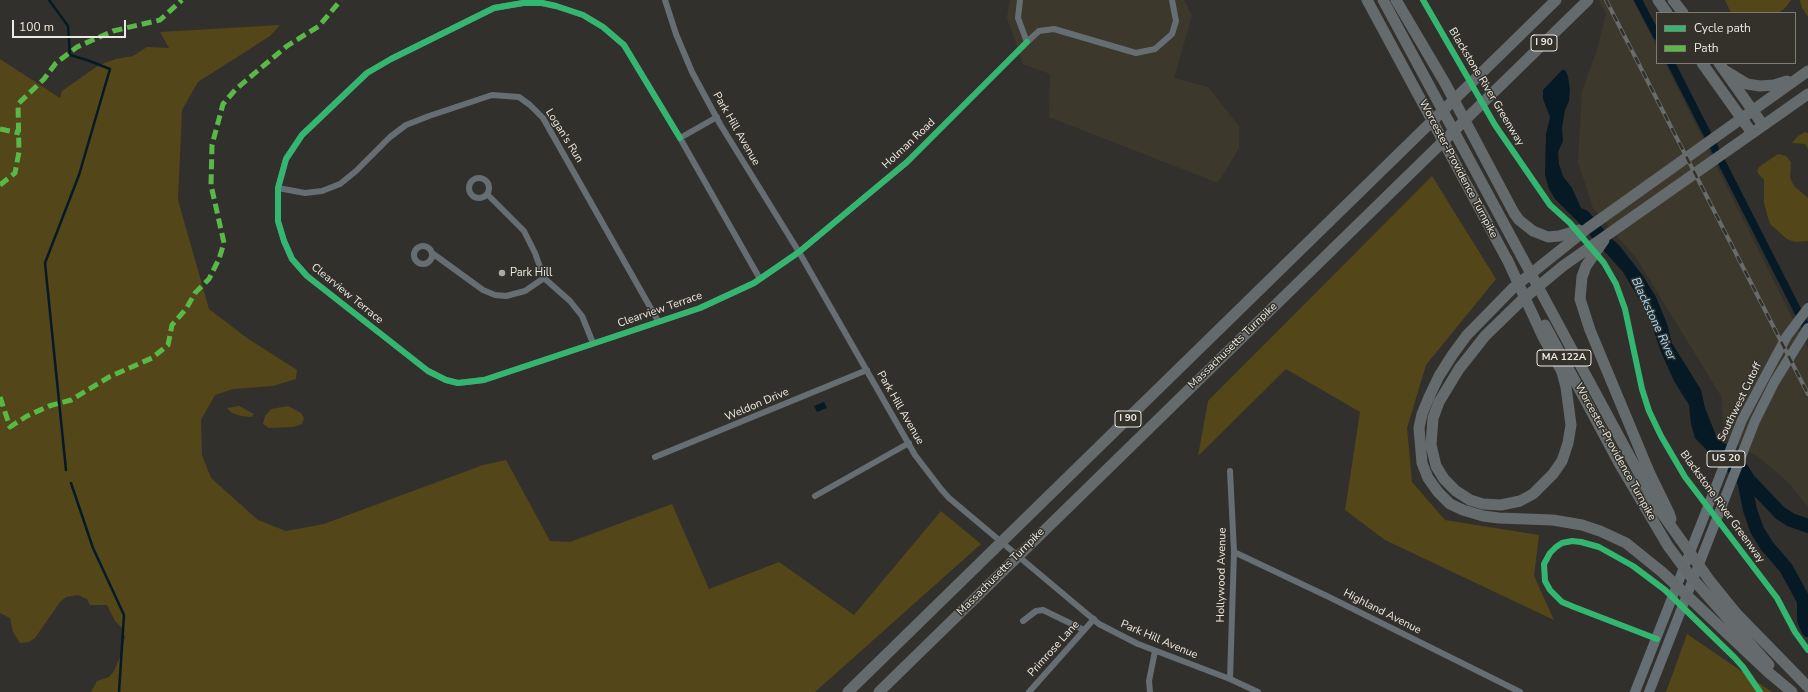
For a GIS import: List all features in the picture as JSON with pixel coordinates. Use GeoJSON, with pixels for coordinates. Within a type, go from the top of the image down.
{"type":"FeatureCollection","features":[{"type":"Feature","properties":{"kind":"highway","name":"Worcester-Providence Turnpike"},"geometry":{"type":"LineString","coordinates":[[1367,0],[1507,259],[1561,353],[1619,463],[1668,546],[1691,577],[1793,692]]}},
{"type":"Feature","properties":{"kind":"highway","name":"Worcester-Providence Turnpike"},"geometry":{"type":"LineString","coordinates":[[1383,0],[1656,505],[1710,581],[1736,613],[1808,687]]}},
{"type":"Feature","properties":{"kind":"highway"},"geometry":{"type":"LineString","coordinates":[[1396,0],[1445,83],[1514,212],[1526,227],[1541,235],[1554,237],[1574,235]]}},
{"type":"Feature","properties":{"kind":"highway","name":"Massachusetts Turnpike"},"geometry":{"type":"LineString","coordinates":[[848,692],[1556,0]]}},
{"type":"Feature","properties":{"kind":"highway","name":"Massachusetts Turnpike"},"geometry":{"type":"LineString","coordinates":[[879,692],[1588,0]]}},
{"type":"Feature","properties":{"kind":"highway"},"geometry":{"type":"LineString","coordinates":[[1658,0],[1666,12]]}},
{"type":"Feature","properties":{"kind":"highway"},"geometry":{"type":"LineString","coordinates":[[1673,0],[1682,12]]}},
{"type":"Feature","properties":{"kind":"highway"},"geometry":{"type":"LineString","coordinates":[[1703,64],[1752,133]]}},
{"type":"Feature","properties":{"kind":"highway"},"geometry":{"type":"LineString","coordinates":[[1722,66],[1747,84],[1760,86],[1774,85],[1805,72]]}},
{"type":"Feature","properties":{"kind":"highway"},"geometry":{"type":"LineString","coordinates":[[1722,66],[1763,126]]}},
{"type":"Feature","properties":{"kind":"highway"},"geometry":{"type":"LineString","coordinates":[[1793,692],[1768,672],[1643,555],[1626,543],[1600,531],[1582,525],[1553,520],[1483,516],[1450,504],[1438,492],[1428,478],[1422,463],[1419,445],[1419,428],[1422,414],[1439,376],[1453,354],[1467,335],[1504,296],[1574,235],[1588,228],[1805,72]]}},
{"type":"Feature","properties":{"kind":"highway"},"geometry":{"type":"LineString","coordinates":[[1507,259],[1562,372],[1566,387],[1571,425],[1568,443],[1562,461],[1543,485],[1520,502],[1501,505],[1483,504],[1470,500],[1456,491],[1444,479],[1436,466],[1431,445],[1433,418],[1442,396],[1459,369],[1485,336],[1511,311],[1546,280],[1589,252],[1608,234],[1808,94]]}},
{"type":"Feature","properties":{"kind":"highway"},"geometry":{"type":"LineString","coordinates":[[1589,252],[1579,289],[1583,313],[1650,474],[1669,513],[1673,530]]}},
{"type":"Feature","properties":{"kind":"main road","name":"Southwest Cutoff"},"geometry":{"type":"LineString","coordinates":[[1635,692],[1665,620],[1742,420],[1778,352],[1808,308]]}},
{"type":"Feature","properties":{"kind":"main road","name":"Southwest Cutoff"},"geometry":{"type":"LineString","coordinates":[[1649,692],[1755,421],[1775,381],[1808,328]]}},
{"type":"Feature","properties":{"kind":"street","name":"Park Hill Avenue"},"geometry":{"type":"LineString","coordinates":[[665,0],[676,34],[692,72],[749,173],[799,252],[909,444],[928,474],[949,498],[1094,619],[1119,635],[1155,651],[1230,679],[1258,692]]}},
{"type":"Feature","properties":{"kind":"street"},"geometry":{"type":"LineString","coordinates":[[1020,0],[1018,18],[1026,42]]}},
{"type":"Feature","properties":{"kind":"street","name":"Holman Road"},"geometry":{"type":"LineString","coordinates":[[799,252],[907,162],[1026,42],[1039,31],[1054,29],[1131,52],[1146,52],[1162,44],[1174,30],[1176,17],[1172,0]]}},
{"type":"Feature","properties":{"kind":"street","name":"Clearview Terrace"},"geometry":{"type":"LineString","coordinates":[[760,279],[680,138],[624,46],[603,27],[582,14],[542,3],[512,4],[494,8],[391,59],[367,73],[302,135],[286,159],[278,188],[278,222],[284,241],[292,259],[307,276],[422,366],[446,380],[467,383],[484,380],[700,308],[760,279],[799,252]]}},
{"type":"Feature","properties":{"kind":"street","name":"Logan's Run"},"geometry":{"type":"LineString","coordinates":[[278,188],[305,193],[322,191],[340,184],[356,172],[390,137],[406,125],[492,95],[519,97],[544,118],[658,322]]}},
{"type":"Feature","properties":{"kind":"street"},"geometry":{"type":"LineString","coordinates":[[680,138],[717,117]]}},
{"type":"Feature","properties":{"kind":"street"},"geometry":{"type":"LineString","coordinates":[[487,194],[524,231],[535,253],[544,278],[570,301],[582,316],[593,343]]}},
{"type":"Feature","properties":{"kind":"street"},"geometry":{"type":"LineString","coordinates":[[432,253],[483,290],[495,295],[506,296],[525,291],[544,278]]}},
{"type":"Feature","properties":{"kind":"street","name":"Weldon Drive"},"geometry":{"type":"LineString","coordinates":[[655,457],[867,370]]}},
{"type":"Feature","properties":{"kind":"street"},"geometry":{"type":"LineString","coordinates":[[815,496],[909,444]]}},
{"type":"Feature","properties":{"kind":"street","name":"Hollywood Avenue"},"geometry":{"type":"LineString","coordinates":[[1230,471],[1234,552],[1230,679]]}},
{"type":"Feature","properties":{"kind":"street","name":"Highland Avenue"},"geometry":{"type":"LineString","coordinates":[[1234,552],[1330,597],[1520,692]]}},
{"type":"Feature","properties":{"kind":"street"},"geometry":{"type":"LineString","coordinates":[[1023,621],[1036,611],[1042,610],[1084,630]]}},
{"type":"Feature","properties":{"kind":"street","name":"Primrose Lane"},"geometry":{"type":"LineString","coordinates":[[1029,692],[1094,619]]}},
{"type":"Feature","properties":{"kind":"street"},"geometry":{"type":"LineString","coordinates":[[1150,692],[1149,681],[1155,651]]}},
{"type":"Feature","properties":{"kind":"shaded area"},"geometry":{"type":"Polygon","coordinates":[[[1010,0],[1184,0],[1192,16],[1174,78],[1208,87],[1239,126],[1239,148],[1218,183],[1049,117],[1050,74],[1023,64],[1007,17],[1010,0]]]}},
{"type":"Feature","properties":{"kind":"shaded area"},"geometry":{"type":"Polygon","coordinates":[[[1599,0],[1633,0],[1656,45],[1656,64],[1666,64],[1808,349],[1808,507],[1790,484],[1760,458],[1727,439],[1724,432],[1721,396],[1637,259],[1593,208],[1578,162],[1582,91],[1597,50],[1606,14],[1599,0]]]}},
{"type":"Feature","properties":{"kind":"shaded area"},"geometry":{"type":"Polygon","coordinates":[[[1725,0],[1791,0],[1780,12],[1731,12],[1725,0]]]}},
{"type":"Feature","properties":{"kind":"shaded area"},"geometry":{"type":"Polygon","coordinates":[[[1800,0],[1808,0],[1808,17],[1802,8],[1800,0]]]}},
{"type":"Feature","properties":{"kind":"shaded area"},"geometry":{"type":"Polygon","coordinates":[[[280,25],[270,36],[198,82],[182,110],[178,200],[209,309],[247,338],[297,370],[296,379],[273,386],[233,389],[215,395],[201,420],[202,455],[211,478],[258,520],[286,531],[324,524],[483,465],[506,460],[550,541],[570,542],[672,504],[709,589],[779,562],[854,615],[941,511],[981,544],[815,692],[91,692],[97,681],[109,677],[114,671],[120,657],[125,637],[122,628],[115,621],[107,605],[90,605],[87,599],[78,595],[66,597],[60,602],[35,638],[29,642],[20,643],[13,632],[10,618],[0,613],[0,59],[60,98],[62,91],[99,65],[116,59],[133,56],[147,47],[169,48],[160,32],[280,25]]]}},
{"type":"Feature","properties":{"kind":"shaded area"},"geometry":{"type":"Polygon","coordinates":[[[1805,132],[1808,133],[1808,149],[1805,144],[1792,143],[1798,136],[1805,132]]]}},
{"type":"Feature","properties":{"kind":"shaded area"},"geometry":{"type":"Polygon","coordinates":[[[1778,154],[1786,156],[1791,162],[1790,178],[1794,186],[1808,198],[1808,241],[1795,242],[1787,239],[1771,225],[1768,218],[1764,203],[1764,180],[1757,172],[1759,167],[1778,154]]]}},
{"type":"Feature","properties":{"kind":"shaded area"},"geometry":{"type":"Polygon","coordinates":[[[1432,176],[1496,279],[1426,365],[1407,428],[1412,482],[1445,520],[1539,535],[1534,576],[1554,620],[1385,540],[1345,510],[1360,412],[1286,369],[1198,456],[1208,401],[1432,176]]]}},
{"type":"Feature","properties":{"kind":"shaded area"},"geometry":{"type":"Polygon","coordinates":[[[239,406],[254,414],[251,417],[241,416],[232,413],[227,408],[239,406]]]}},
{"type":"Feature","properties":{"kind":"shaded area"},"geometry":{"type":"Polygon","coordinates":[[[288,406],[301,413],[304,418],[302,424],[293,427],[269,428],[263,424],[265,416],[271,409],[288,406]]]}},
{"type":"Feature","properties":{"kind":"shaded area"},"geometry":{"type":"Polygon","coordinates":[[[1687,634],[1772,692],[1666,692],[1687,634]]]}},
{"type":"Feature","properties":{"kind":"water"},"geometry":{"type":"Polygon","coordinates":[[[1562,70],[1565,70],[1568,76],[1570,90],[1569,101],[1565,110],[1562,128],[1563,141],[1558,152],[1559,164],[1563,176],[1572,188],[1581,208],[1588,211],[1619,245],[1643,276],[1656,297],[1667,324],[1672,343],[1701,390],[1705,408],[1717,438],[1741,455],[1753,474],[1755,486],[1752,496],[1746,499],[1735,479],[1695,438],[1691,424],[1689,405],[1674,381],[1661,352],[1648,314],[1623,272],[1555,199],[1549,189],[1545,175],[1546,134],[1550,117],[1543,99],[1543,90],[1562,70]]]}},
{"type":"Feature","properties":{"kind":"water"},"geometry":{"type":"Polygon","coordinates":[[[824,402],[827,408],[817,412],[814,406],[824,402]]]}},
{"type":"Feature","properties":{"kind":"waterway"},"geometry":{"type":"LineString","coordinates":[[49,0],[68,26],[70,55],[110,69],[79,175],[45,263],[66,470]]}},
{"type":"Feature","properties":{"kind":"waterway"},"geometry":{"type":"LineString","coordinates":[[1638,0],[1656,34]]}},
{"type":"Feature","properties":{"kind":"waterway"},"geometry":{"type":"LineString","coordinates":[[1672,64],[1808,331]]}},
{"type":"Feature","properties":{"kind":"waterway","name":"Blackstone River"},"geometry":{"type":"LineString","coordinates":[[1744,475],[1780,513],[1791,520],[1808,526]]}},
{"type":"Feature","properties":{"kind":"waterway","name":"Blackstone River"},"geometry":{"type":"LineString","coordinates":[[1744,480],[1750,510],[1757,530],[1767,546],[1786,568],[1804,601],[1804,620],[1808,630]]}},
{"type":"Feature","properties":{"kind":"waterway"},"geometry":{"type":"LineString","coordinates":[[71,483],[93,548],[124,615],[119,692]]}},
{"type":"Feature","properties":{"kind":"railway"},"geometry":{"type":"LineString","coordinates":[[1606,0],[1808,394]]}},
{"type":"Feature","properties":{"kind":"marked path"},"geometry":{"type":"LineString","coordinates":[[0,185],[15,173],[19,152],[18,104],[44,79],[56,63],[77,47],[113,31],[160,20],[182,0]]}},
{"type":"Feature","properties":{"kind":"marked path"},"geometry":{"type":"LineString","coordinates":[[0,397],[10,427],[27,416],[49,406],[71,400],[109,377],[152,358],[168,345],[172,325],[186,309],[195,293],[209,279],[219,259],[224,243],[211,185],[212,145],[223,104],[236,89],[287,46],[319,26],[341,0]]}},
{"type":"Feature","properties":{"kind":"marked path"},"geometry":{"type":"LineString","coordinates":[[0,129],[20,133]]}},
{"type":"Feature","properties":{"kind":"cycle path","name":"Blackstone River Greenway"},"geometry":{"type":"LineString","coordinates":[[1423,0],[1495,125],[1550,205],[1570,223],[1604,263],[1616,284],[1625,309],[1642,389],[1649,411],[1661,436],[1685,477],[1777,598],[1795,632],[1808,650]]}},
{"type":"Feature","properties":{"kind":"cycle path"},"geometry":{"type":"LineString","coordinates":[[680,138],[624,45],[603,27],[583,15],[542,3],[523,3],[494,8],[391,59],[367,73],[302,135],[286,159],[278,188],[278,221],[284,241],[292,259],[307,276],[428,371],[446,380],[458,383],[484,380],[700,308],[754,283],[799,252],[907,162],[1027,42]]}},
{"type":"Feature","properties":{"kind":"cycle path"},"geometry":{"type":"LineString","coordinates":[[1657,639],[1562,602],[1550,590],[1545,581],[1544,564],[1550,553],[1562,543],[1572,541],[1581,542],[1599,547],[1633,566],[1665,590],[1734,657],[1743,667],[1760,692]]}},
{"type":"Feature","properties":{"kind":"place","name":"Park Hill"},"geometry":{"type":"Point","coordinates":[502,273]}}]}
